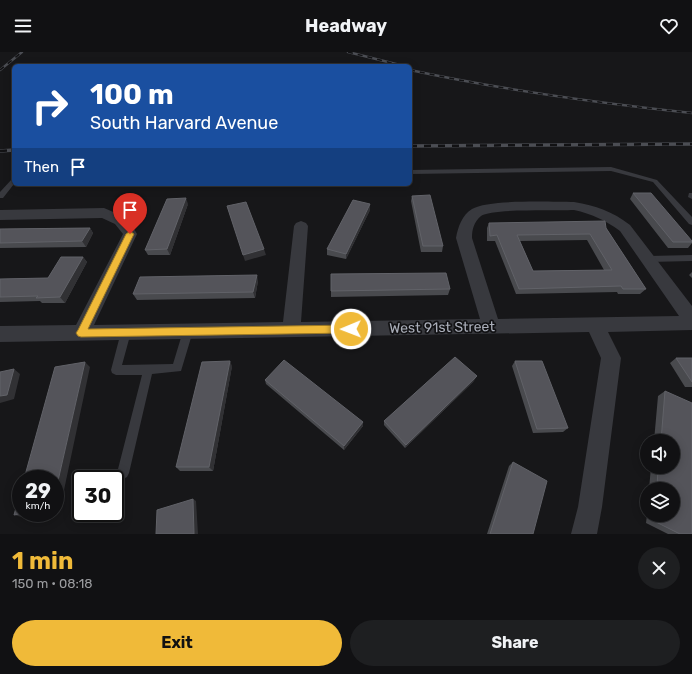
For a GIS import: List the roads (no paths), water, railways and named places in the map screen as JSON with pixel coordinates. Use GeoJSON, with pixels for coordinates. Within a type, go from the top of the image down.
{"type":"FeatureCollection","features":[{"type":"Feature","properties":{"kind":"street"},"geometry":{"type":"LineString","coordinates":[[491,326],[464,238],[465,226],[477,212],[496,207],[574,206],[593,210],[612,218],[626,228],[692,320]]}},
{"type":"Feature","properties":{"kind":"street"},"geometry":{"type":"LineString","coordinates":[[0,215],[104,213],[115,217],[126,224],[130,234],[81,333]]}},
{"type":"Feature","properties":{"kind":"street"},"geometry":{"type":"LineString","coordinates":[[291,330],[301,226]]}},
{"type":"Feature","properties":{"kind":"street","name":"West 91st Street"},"geometry":{"type":"LineString","coordinates":[[0,334],[692,323]]}},
{"type":"Feature","properties":{"kind":"street"},"geometry":{"type":"LineString","coordinates":[[584,534],[590,507],[611,358],[596,325]]}},
{"type":"Feature","properties":{"kind":"lane"},"geometry":{"type":"LineString","coordinates":[[412,172],[611,169],[655,181],[692,222]]}},
{"type":"Feature","properties":{"kind":"lane"},"geometry":{"type":"LineString","coordinates":[[0,196],[12,182]]}},
{"type":"Feature","properties":{"kind":"lane"},"geometry":{"type":"LineString","coordinates":[[649,259],[692,258]]}},
{"type":"Feature","properties":{"kind":"lane"},"geometry":{"type":"LineString","coordinates":[[126,332],[116,370],[177,368],[188,331]]}},
{"type":"Feature","properties":{"kind":"lane"},"geometry":{"type":"LineString","coordinates":[[124,470],[148,370]]}},
{"type":"Feature","properties":{"kind":"railway"},"geometry":{"type":"LineString","coordinates":[[0,70],[22,52]]}},
{"type":"Feature","properties":{"kind":"railway"},"geometry":{"type":"LineString","coordinates":[[348,52],[396,64]]}},
{"type":"Feature","properties":{"kind":"railway"},"geometry":{"type":"LineString","coordinates":[[412,70],[480,84],[550,95],[692,113]]}},
{"type":"Feature","properties":{"kind":"railway"},"geometry":{"type":"LineString","coordinates":[[412,146],[692,144]]}},
{"type":"Feature","properties":{"kind":"railway"},"geometry":{"type":"LineString","coordinates":[[0,151],[12,150]]}}]}
